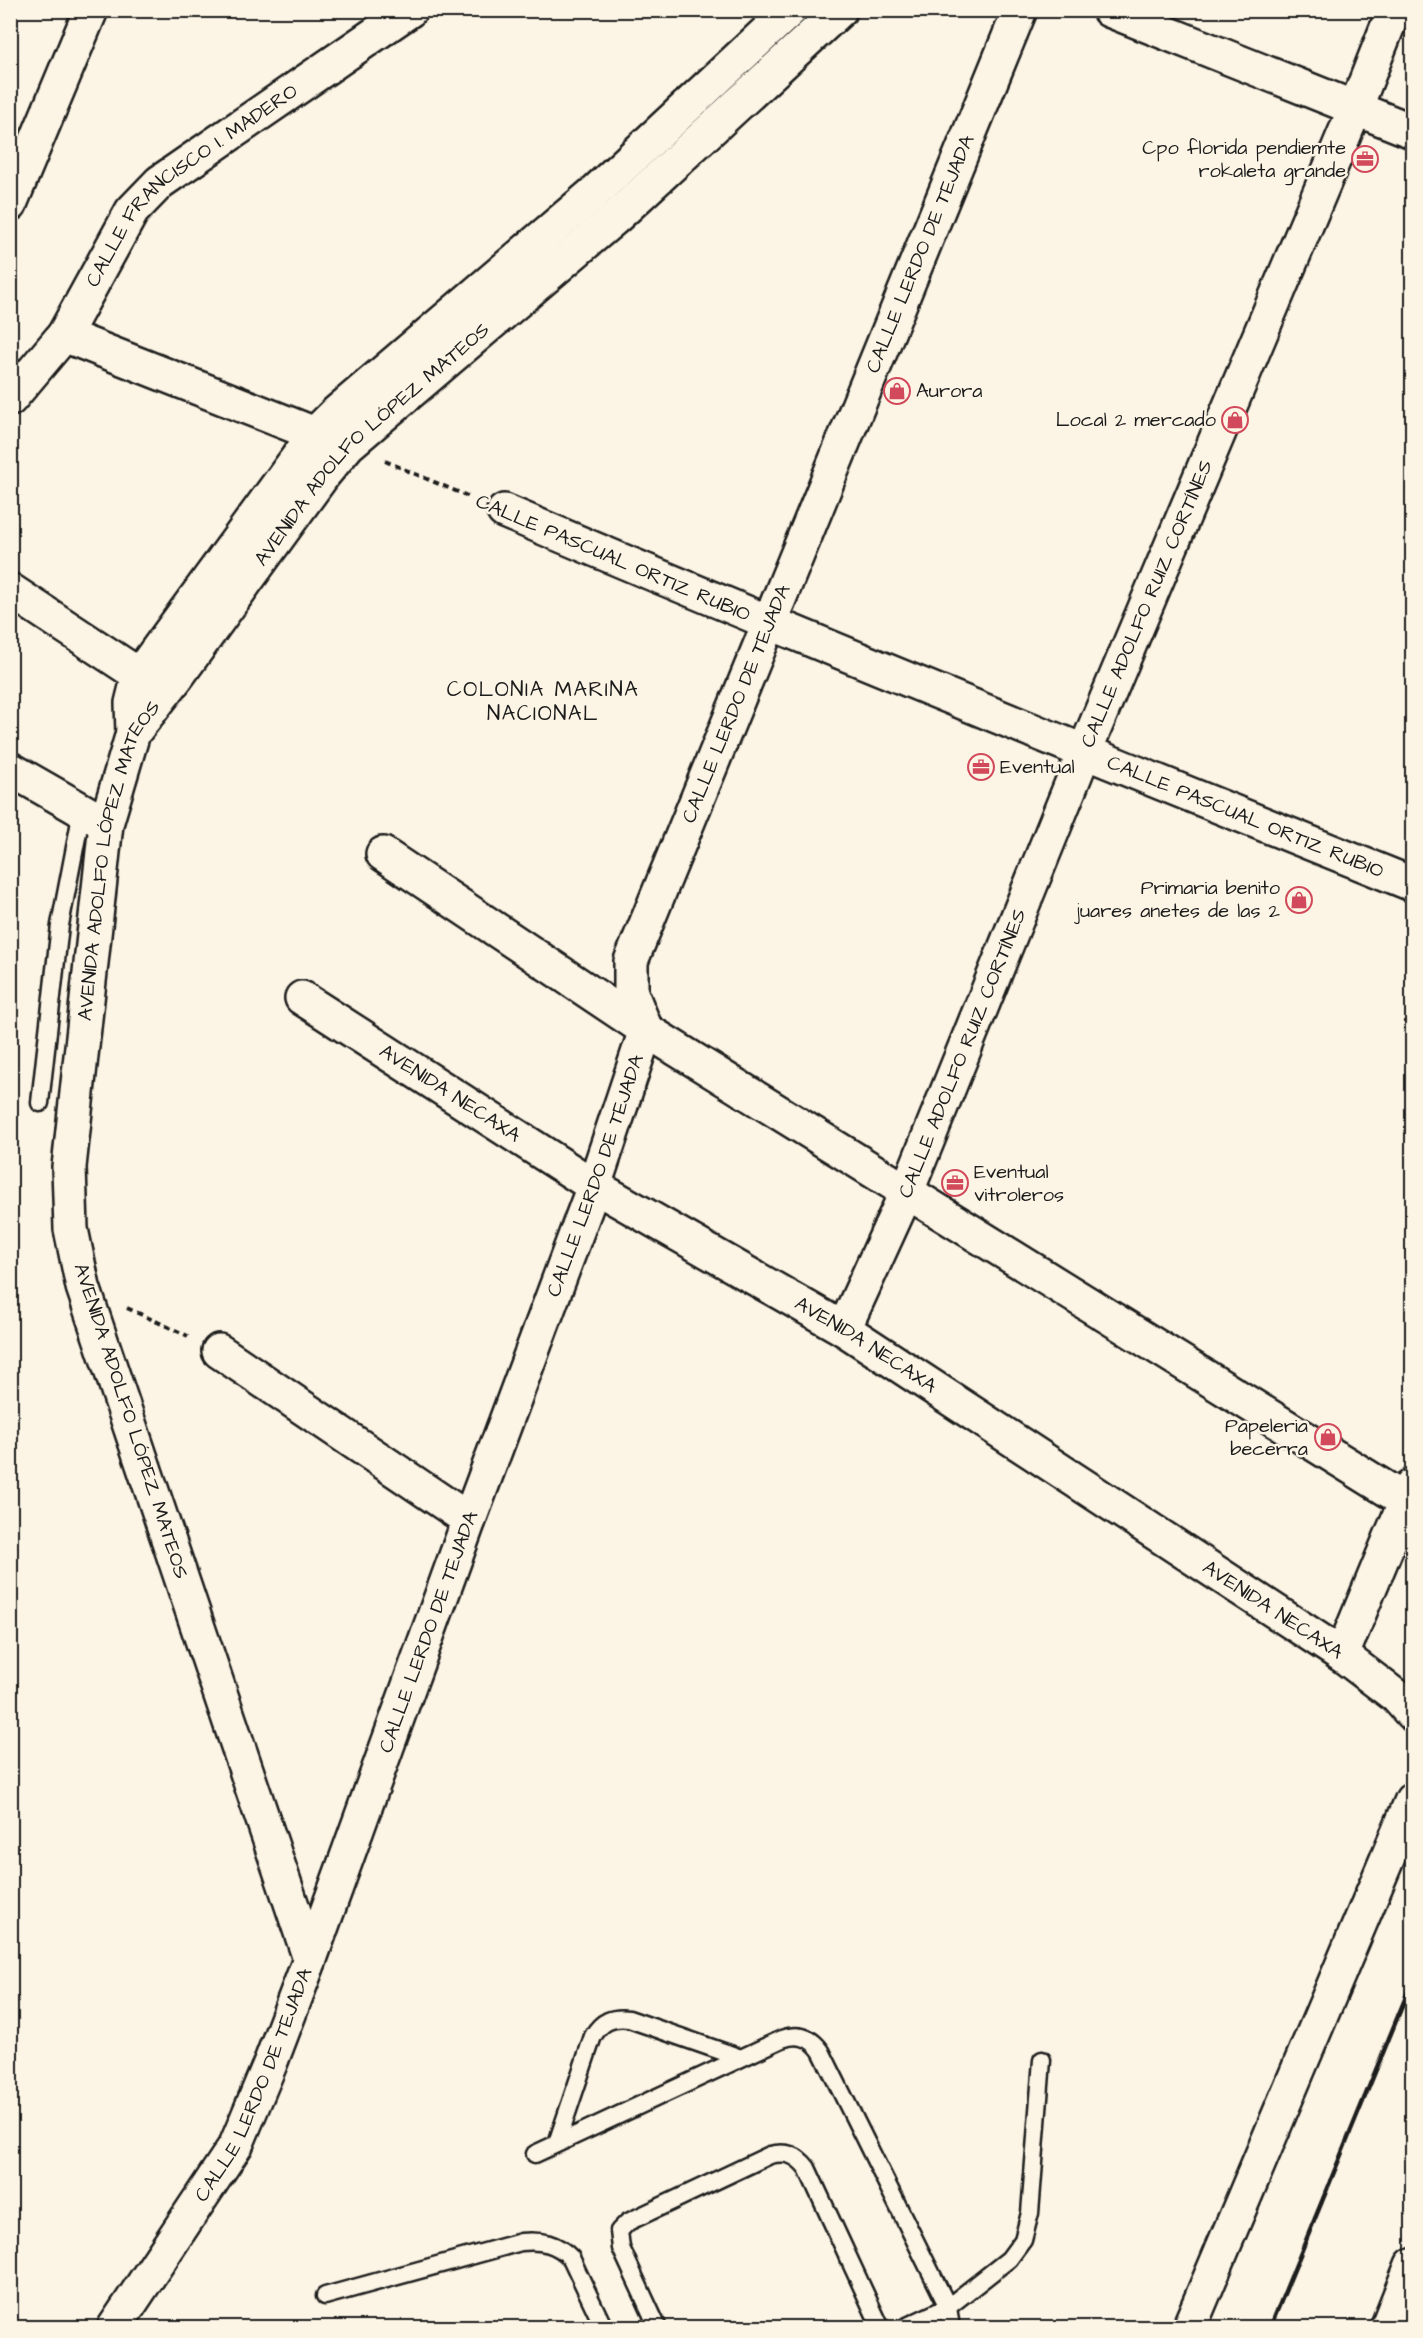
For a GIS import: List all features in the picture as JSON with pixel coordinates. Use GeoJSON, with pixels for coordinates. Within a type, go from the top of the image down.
{"type":"FeatureCollection","features":[{"type":"Feature","properties":{"kind":"street"},"geometry":{"type":"LineString","coordinates":[[10,204],[91,10]]}},
{"type":"Feature","properties":{"kind":"street","name":"CALLE FRANCISCO I. MADERO"},"geometry":{"type":"LineString","coordinates":[[10,399],[64,335],[132,211],[160,182],[410,10]]}},
{"type":"Feature","properties":{"kind":"street"},"geometry":{"type":"LineString","coordinates":[[133,733],[132,703],[139,675],[315,434],[336,413],[594,192],[790,10]]}},
{"type":"Feature","properties":{"kind":"street","name":"AVENIDA ADOLFO LÓPEZ MATEOS"},"geometry":{"type":"LineString","coordinates":[[310,1959],[83,1287],[71,1229],[69,1167],[94,818],[133,733],[176,678],[323,475],[348,445],[617,216],[840,10]]}},
{"type":"Feature","properties":{"kind":"street","name":"CALLE LERDO DE TEJADA"},"geometry":{"type":"LineString","coordinates":[[114,2328],[236,2145],[310,1959],[469,1520],[594,1186],[646,1030],[631,993],[631,961],[1020,10]]}},
{"type":"Feature","properties":{"kind":"street"},"geometry":{"type":"LineString","coordinates":[[1109,10],[1413,131]]}},
{"type":"Feature","properties":{"kind":"street","name":"CALLE ADOLFO RUIZ CORTÍNES"},"geometry":{"type":"LineString","coordinates":[[844,1329],[908,1191],[1084,753],[1355,109],[1394,10]]}},
{"type":"Feature","properties":{"kind":"street"},"geometry":{"type":"LineString","coordinates":[[10,172],[59,41]]}},
{"type":"Feature","properties":{"kind":"street"},"geometry":{"type":"LineString","coordinates":[[64,335],[315,434]]}},
{"type":"Feature","properties":{"kind":"street","name":"CALLE PASCUAL ORTIZ RUBIO"},"geometry":{"type":"LineString","coordinates":[[504,511],[770,624],[1084,753],[1413,884]]}},
{"type":"Feature","properties":{"kind":"street"},"geometry":{"type":"LineString","coordinates":[[10,590],[139,675]]}},
{"type":"Feature","properties":{"kind":"street"},"geometry":{"type":"LineString","coordinates":[[10,769],[94,818]]}},
{"type":"Feature","properties":{"kind":"street"},"geometry":{"type":"LineString","coordinates":[[383,854],[646,1030],[1409,1494],[1342,1655]]}},
{"type":"Feature","properties":{"kind":"street","name":"AVENIDA NECAXA"},"geometry":{"type":"LineString","coordinates":[[302,998],[594,1186],[844,1329],[1342,1655],[1397,1697],[1413,1714]]}},
{"type":"Feature","properties":{"kind":"street"},"geometry":{"type":"LineString","coordinates":[[219,1351],[469,1520]]}},
{"type":"Feature","properties":{"kind":"street"},"geometry":{"type":"LineString","coordinates":[[1189,2328],[1413,1800]]}},
{"type":"Feature","properties":{"kind":"street"},"geometry":{"type":"LineString","coordinates":[[1387,2328],[1413,2265]]}},
{"type":"Feature","properties":{"kind":"lane"},"geometry":{"type":"LineString","coordinates":[[40,1103],[60,925],[94,818]]}},
{"type":"Feature","properties":{"kind":"lane"},"geometry":{"type":"LineString","coordinates":[[557,2143],[593,2036],[599,2026],[608,2020],[629,2019],[741,2058]]}},
{"type":"Feature","properties":{"kind":"lane"},"geometry":{"type":"LineString","coordinates":[[535,2154],[793,2035],[804,2036],[814,2042],[826,2061],[948,2307],[951,2328]]}},
{"type":"Feature","properties":{"kind":"lane"},"geometry":{"type":"LineString","coordinates":[[903,2328],[948,2307],[1009,2259],[1023,2240],[1030,2213],[1042,2060]]}},
{"type":"Feature","properties":{"kind":"lane"},"geometry":{"type":"LineString","coordinates":[[658,2328],[621,2248],[619,2231],[628,2222],[770,2155],[781,2153],[792,2154],[807,2168],[881,2328]]}},
{"type":"Feature","properties":{"kind":"lane"},"geometry":{"type":"LineString","coordinates":[[325,2296],[521,2241],[535,2241],[549,2243],[563,2249],[571,2258],[604,2328]]}},
{"type":"Feature","properties":{"kind":"path","name":"CALLE PASCUAL ORTIZ RUBIO"},"geometry":{"type":"LineString","coordinates":[[348,445],[504,511]]}},
{"type":"Feature","properties":{"kind":"path"},"geometry":{"type":"LineString","coordinates":[[83,1287],[219,1351]]}},
{"type":"Feature","properties":{"kind":"railway"},"geometry":{"type":"LineString","coordinates":[[1270,2328],[1412,1982]]}},
{"type":"Feature","properties":{"kind":"place","name":"Cpo florida pendiemte rokaleta grande"},"geometry":{"type":"Point","coordinates":[1365,159]}},
{"type":"Feature","properties":{"kind":"place","name":"Aurora"},"geometry":{"type":"Point","coordinates":[897,391]}},
{"type":"Feature","properties":{"kind":"place","name":"Local 2 mercado"},"geometry":{"type":"Point","coordinates":[1235,420]}},
{"type":"Feature","properties":{"kind":"place","name":"Eventual"},"geometry":{"type":"Point","coordinates":[981,767]}},
{"type":"Feature","properties":{"kind":"place","name":"Primaria benito juares anetes de las 2"},"geometry":{"type":"Point","coordinates":[1299,900]}},
{"type":"Feature","properties":{"kind":"place","name":"Eventual vitroleros"},"geometry":{"type":"Point","coordinates":[955,1183]}},
{"type":"Feature","properties":{"kind":"place","name":"Papeleria becerra"},"geometry":{"type":"Point","coordinates":[1328,1437]}},
{"type":"Feature","properties":{"kind":"district","name":"COLONIA MARINA NACIONAL"},"geometry":{"type":"Point","coordinates":[543,701]}}]}
